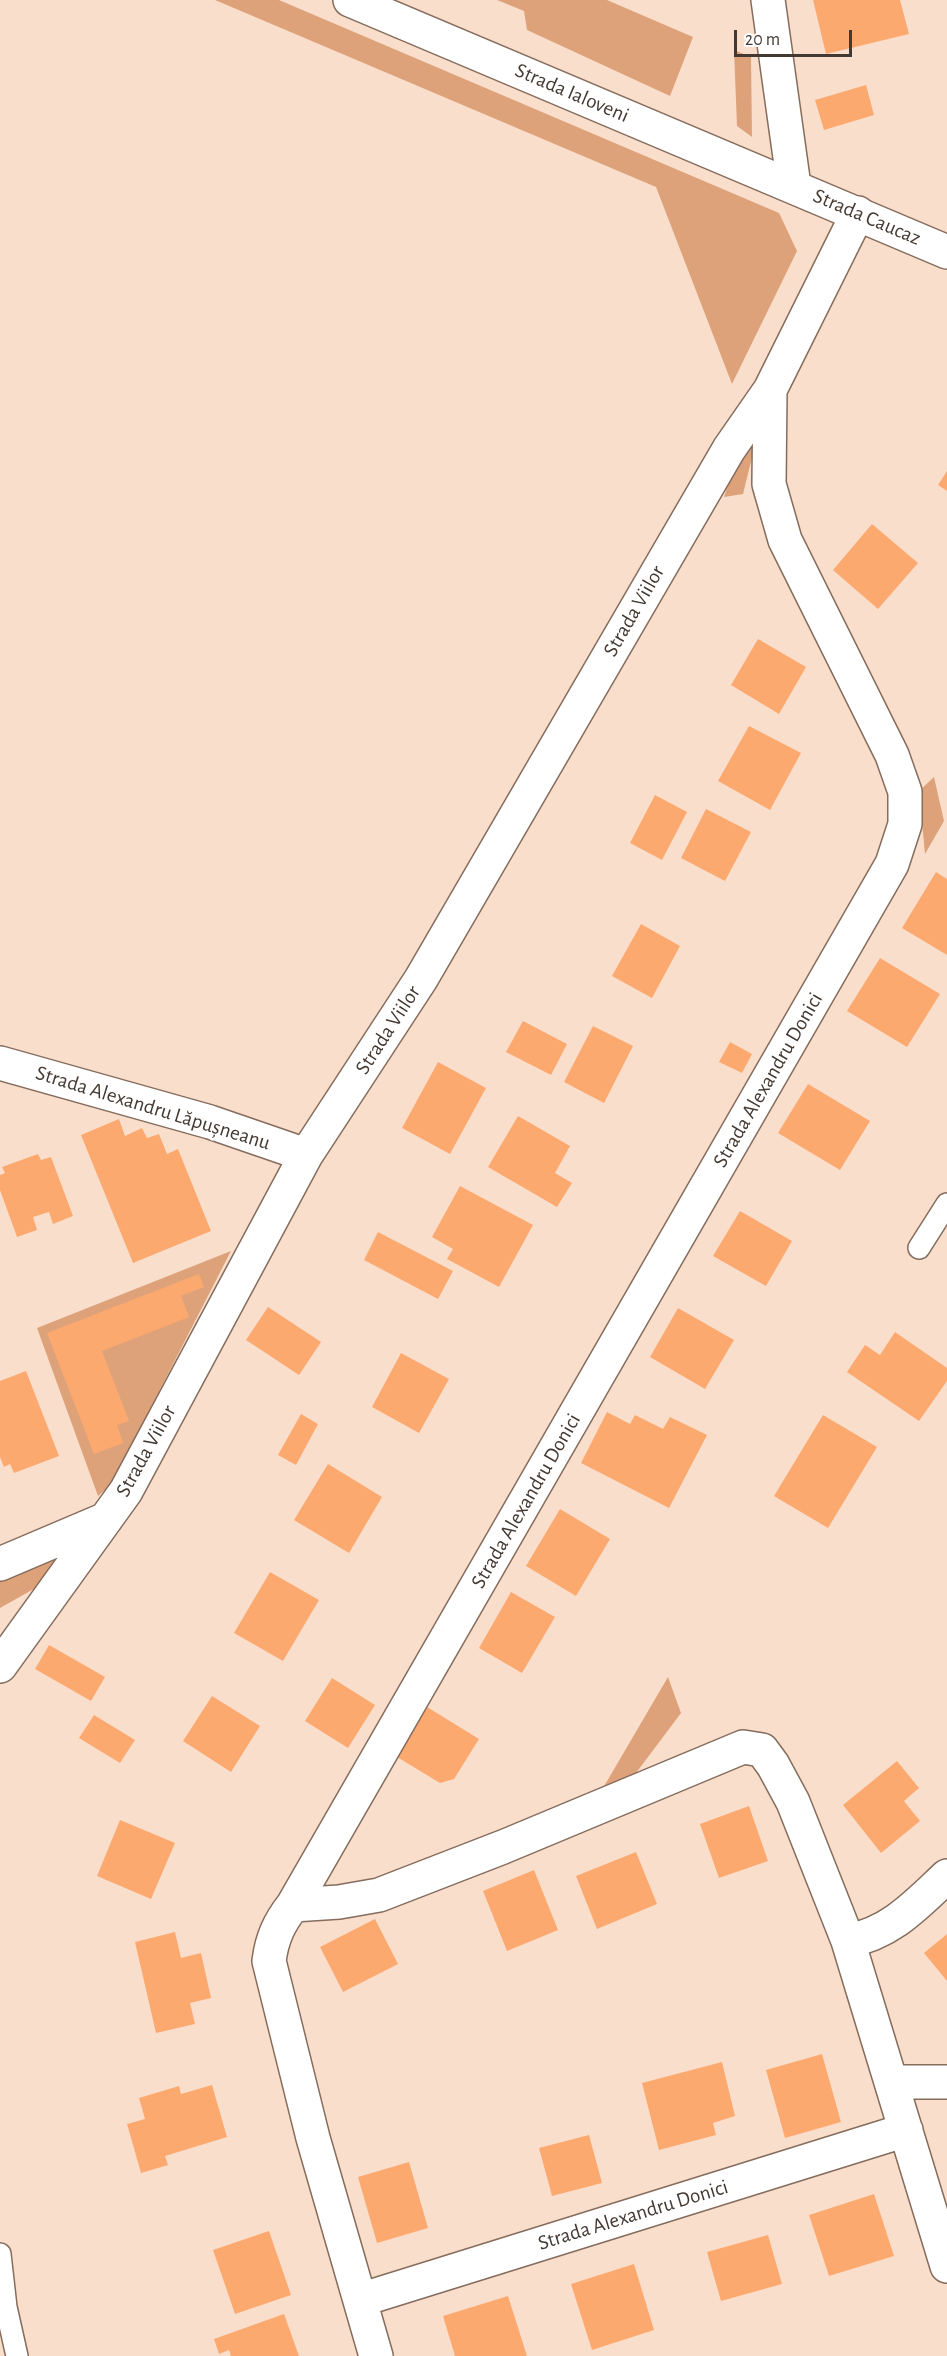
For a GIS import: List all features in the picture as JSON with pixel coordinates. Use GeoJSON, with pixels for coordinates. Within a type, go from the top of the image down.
{"type":"FeatureCollection","features":[{"type":"Feature","properties":{"kind":"street","name":"Strada Ialoveni"},"geometry":{"type":"LineString","coordinates":[[350,0],[794,186]]}},
{"type":"Feature","properties":{"kind":"street","name":"Strada Caucaz"},"geometry":{"type":"LineString","coordinates":[[768,0],[794,186],[947,252]]}},
{"type":"Feature","properties":{"kind":"street","name":"Strada Alexandru Donici"},"geometry":{"type":"LineString","coordinates":[[376,2356],[313,2138],[269,1960],[272,1942],[280,1922],[293,1905],[892,864],[905,824],[905,792],[892,755],[785,540],[769,484],[770,390],[858,213]]}},
{"type":"Feature","properties":{"kind":"street","name":"Strada Viilor"},"geometry":{"type":"LineString","coordinates":[[0,1666],[126,1491],[306,1155],[420,979],[729,449],[770,390]]}},
{"type":"Feature","properties":{"kind":"street","name":"Strada Alexandru Lăpușneanu"},"geometry":{"type":"LineString","coordinates":[[8,1071],[210,1122],[306,1155]]}},
{"type":"Feature","properties":{"kind":"street"},"geometry":{"type":"LineString","coordinates":[[0,1564],[106,1519]]}},
{"type":"Feature","properties":{"kind":"street"},"geometry":{"type":"LineString","coordinates":[[293,1905],[339,1902],[379,1895],[503,1847],[743,1747],[762,1750],[793,1802],[848,1941],[947,2266]]}},
{"type":"Feature","properties":{"kind":"street"},"geometry":{"type":"LineString","coordinates":[[848,1941],[867,1938],[887,1928],[910,1911],[947,1876]]}},
{"type":"Feature","properties":{"kind":"street"},"geometry":{"type":"LineString","coordinates":[[892,2082],[947,2082]]}},
{"type":"Feature","properties":{"kind":"street","name":"Strada Alexandru Donici"},"geometry":{"type":"LineString","coordinates":[[360,2300],[906,2130]]}},
{"type":"Feature","properties":{"kind":"lane"},"geometry":{"type":"LineString","coordinates":[[920,1248],[947,1204]]}},
{"type":"Feature","properties":{"kind":"lane"},"geometry":{"type":"LineString","coordinates":[[0,2254],[6,2307],[16,2356]]}},
{"type":"Feature","properties":{"kind":"shaded area"},"geometry":{"type":"Polygon","coordinates":[[[215,0],[279,0],[779,213],[797,251],[732,384],[656,187],[215,0]]]}},
{"type":"Feature","properties":{"kind":"shaded area"},"geometry":{"type":"Polygon","coordinates":[[[497,0],[607,0],[693,37],[670,96],[527,30],[524,11],[497,0]]]}},
{"type":"Feature","properties":{"kind":"shaded area"},"geometry":{"type":"Polygon","coordinates":[[[734,50],[751,57],[752,137],[737,126],[734,50]]]}},
{"type":"Feature","properties":{"kind":"shaded area"},"geometry":{"type":"Polygon","coordinates":[[[757,437],[743,494],[724,497],[737,457],[757,437]]]}},
{"type":"Feature","properties":{"kind":"shaded area"},"geometry":{"type":"Polygon","coordinates":[[[934,777],[944,821],[925,854],[919,791],[934,777]]]}},
{"type":"Feature","properties":{"kind":"shaded area"},"geometry":{"type":"Polygon","coordinates":[[[231,1251],[111,1485],[98,1496],[37,1328],[231,1251]]]}},
{"type":"Feature","properties":{"kind":"shaded area"},"geometry":{"type":"Polygon","coordinates":[[[63,1553],[39,1586],[0,1608],[0,1580],[63,1553]]]}},
{"type":"Feature","properties":{"kind":"shaded area"},"geometry":{"type":"Polygon","coordinates":[[[668,1677],[681,1713],[636,1773],[603,1788],[668,1677]]]}},
{"type":"Feature","properties":{"kind":"building"},"geometry":{"type":"Polygon","coordinates":[[[813,0],[900,0],[909,34],[826,54],[813,0]]]}},
{"type":"Feature","properties":{"kind":"building"},"geometry":{"type":"Polygon","coordinates":[[[866,85],[874,115],[824,130],[815,100],[866,85]]]}},
{"type":"Feature","properties":{"kind":"building"},"geometry":{"type":"Polygon","coordinates":[[[947,471],[947,491],[938,485],[947,471]]]}},
{"type":"Feature","properties":{"kind":"building"},"geometry":{"type":"Polygon","coordinates":[[[872,524],[918,563],[878,609],[833,570],[872,524]]]}},
{"type":"Feature","properties":{"kind":"building"},"geometry":{"type":"Polygon","coordinates":[[[758,639],[806,667],[779,714],[731,685],[758,639]]]}},
{"type":"Feature","properties":{"kind":"building"},"geometry":{"type":"Polygon","coordinates":[[[749,726],[801,753],[770,810],[718,781],[749,726]]]}},
{"type":"Feature","properties":{"kind":"building"},"geometry":{"type":"Polygon","coordinates":[[[655,795],[687,812],[662,860],[630,843],[655,795]]]}},
{"type":"Feature","properties":{"kind":"building"},"geometry":{"type":"Polygon","coordinates":[[[706,809],[751,832],[725,881],[681,858],[706,809]]]}},
{"type":"Feature","properties":{"kind":"building"},"geometry":{"type":"Polygon","coordinates":[[[936,872],[947,879],[947,955],[902,928],[936,872]]]}},
{"type":"Feature","properties":{"kind":"building"},"geometry":{"type":"Polygon","coordinates":[[[641,924],[680,946],[652,998],[612,976],[641,924]]]}},
{"type":"Feature","properties":{"kind":"building"},"geometry":{"type":"Polygon","coordinates":[[[880,958],[940,994],[907,1047],[847,1011],[880,958]]]}},
{"type":"Feature","properties":{"kind":"building"},"geometry":{"type":"Polygon","coordinates":[[[523,1021],[567,1044],[551,1075],[506,1052],[523,1021]]]}},
{"type":"Feature","properties":{"kind":"building"},"geometry":{"type":"Polygon","coordinates":[[[593,1026],[633,1046],[604,1103],[564,1082],[593,1026]]]}},
{"type":"Feature","properties":{"kind":"building"},"geometry":{"type":"Polygon","coordinates":[[[730,1042],[752,1054],[742,1073],[719,1062],[730,1042]]]}},
{"type":"Feature","properties":{"kind":"building"},"geometry":{"type":"Polygon","coordinates":[[[438,1062],[486,1088],[450,1154],[402,1128],[438,1062]]]}},
{"type":"Feature","properties":{"kind":"building"},"geometry":{"type":"Polygon","coordinates":[[[808,1084],[870,1121],[840,1170],[778,1133],[808,1084]]]}},
{"type":"Feature","properties":{"kind":"building"},"geometry":{"type":"Polygon","coordinates":[[[518,1116],[570,1146],[555,1173],[572,1183],[557,1207],[488,1167],[518,1116]]]}},
{"type":"Feature","properties":{"kind":"building"},"geometry":{"type":"Polygon","coordinates":[[[119,1119],[125,1136],[142,1128],[147,1138],[159,1134],[167,1154],[178,1149],[211,1231],[133,1263],[81,1135],[119,1119]]]}},
{"type":"Feature","properties":{"kind":"building"},"geometry":{"type":"Polygon","coordinates":[[[38,1154],[41,1160],[51,1157],[73,1216],[53,1224],[49,1212],[33,1217],[37,1230],[17,1237],[0,1190],[0,1175],[5,1173],[2,1167],[38,1154]]]}},
{"type":"Feature","properties":{"kind":"building"},"geometry":{"type":"Polygon","coordinates":[[[460,1186],[533,1225],[499,1287],[447,1259],[453,1249],[432,1237],[460,1186]]]}},
{"type":"Feature","properties":{"kind":"building"},"geometry":{"type":"Polygon","coordinates":[[[740,1211],[792,1241],[766,1286],[713,1256],[740,1211]]]}},
{"type":"Feature","properties":{"kind":"building"},"geometry":{"type":"Polygon","coordinates":[[[378,1232],[453,1271],[438,1299],[364,1260],[378,1232]]]}},
{"type":"Feature","properties":{"kind":"building"},"geometry":{"type":"Polygon","coordinates":[[[199,1274],[204,1287],[181,1296],[189,1317],[102,1351],[129,1421],[117,1425],[123,1443],[94,1454],[47,1333],[199,1274]]]}},
{"type":"Feature","properties":{"kind":"building"},"geometry":{"type":"Polygon","coordinates":[[[268,1307],[321,1342],[299,1375],[246,1340],[268,1307]]]}},
{"type":"Feature","properties":{"kind":"building"},"geometry":{"type":"Polygon","coordinates":[[[678,1308],[734,1340],[705,1389],[650,1357],[678,1308]]]}},
{"type":"Feature","properties":{"kind":"building"},"geometry":{"type":"Polygon","coordinates":[[[895,1332],[947,1368],[947,1381],[919,1421],[847,1372],[865,1345],[880,1355],[895,1332]]]}},
{"type":"Feature","properties":{"kind":"building"},"geometry":{"type":"Polygon","coordinates":[[[401,1353],[449,1379],[419,1433],[372,1407],[401,1353]]]}},
{"type":"Feature","properties":{"kind":"building"},"geometry":{"type":"Polygon","coordinates":[[[26,1371],[59,1456],[14,1473],[10,1464],[4,1467],[0,1457],[0,1381],[26,1371]]]}},
{"type":"Feature","properties":{"kind":"building"},"geometry":{"type":"Polygon","coordinates":[[[607,1412],[630,1424],[635,1415],[663,1429],[670,1417],[707,1435],[669,1508],[581,1463],[607,1412]]]}},
{"type":"Feature","properties":{"kind":"building"},"geometry":{"type":"Polygon","coordinates":[[[301,1414],[318,1424],[296,1465],[278,1455],[301,1414]]]}},
{"type":"Feature","properties":{"kind":"building"},"geometry":{"type":"Polygon","coordinates":[[[823,1415],[877,1447],[828,1528],[774,1496],[823,1415]]]}},
{"type":"Feature","properties":{"kind":"building"},"geometry":{"type":"Polygon","coordinates":[[[328,1464],[382,1497],[349,1553],[294,1520],[328,1464]]]}},
{"type":"Feature","properties":{"kind":"building"},"geometry":{"type":"Polygon","coordinates":[[[560,1509],[610,1539],[576,1596],[526,1566],[560,1509]]]}},
{"type":"Feature","properties":{"kind":"building"},"geometry":{"type":"Polygon","coordinates":[[[270,1572],[319,1600],[283,1661],[234,1633],[270,1572]]]}},
{"type":"Feature","properties":{"kind":"building"},"geometry":{"type":"Polygon","coordinates":[[[511,1592],[555,1617],[522,1673],[479,1648],[511,1592]]]}},
{"type":"Feature","properties":{"kind":"building"},"geometry":{"type":"Polygon","coordinates":[[[49,1645],[105,1677],[91,1701],[35,1669],[49,1645]]]}},
{"type":"Feature","properties":{"kind":"building"},"geometry":{"type":"Polygon","coordinates":[[[332,1678],[375,1705],[348,1748],[305,1721],[332,1678]]]}},
{"type":"Feature","properties":{"kind":"building"},"geometry":{"type":"Polygon","coordinates":[[[212,1696],[260,1726],[231,1772],[183,1741],[212,1696]]]}},
{"type":"Feature","properties":{"kind":"building"},"geometry":{"type":"Polygon","coordinates":[[[427,1707],[479,1739],[454,1779],[440,1783],[397,1757],[427,1707]]]}},
{"type":"Feature","properties":{"kind":"building"},"geometry":{"type":"Polygon","coordinates":[[[94,1715],[135,1740],[120,1763],[79,1738],[94,1715]]]}},
{"type":"Feature","properties":{"kind":"building"},"geometry":{"type":"Polygon","coordinates":[[[897,1761],[919,1788],[904,1801],[920,1821],[881,1853],[843,1805],[897,1761]]]}},
{"type":"Feature","properties":{"kind":"building"},"geometry":{"type":"Polygon","coordinates":[[[749,1806],[768,1861],[719,1878],[700,1824],[749,1806]]]}},
{"type":"Feature","properties":{"kind":"building"},"geometry":{"type":"Polygon","coordinates":[[[120,1820],[175,1843],[151,1899],[97,1876],[120,1820]]]}},
{"type":"Feature","properties":{"kind":"building"},"geometry":{"type":"Polygon","coordinates":[[[636,1852],[657,1904],[597,1929],[576,1876],[636,1852]]]}},
{"type":"Feature","properties":{"kind":"building"},"geometry":{"type":"Polygon","coordinates":[[[534,1870],[558,1930],[507,1951],[483,1891],[534,1870]]]}},
{"type":"Feature","properties":{"kind":"building"},"geometry":{"type":"Polygon","coordinates":[[[375,1919],[398,1964],[343,1992],[320,1947],[375,1919]]]}},
{"type":"Feature","properties":{"kind":"building"},"geometry":{"type":"Polygon","coordinates":[[[175,1932],[181,1958],[201,1953],[211,1998],[190,2003],[195,2024],[156,2033],[135,1942],[175,1932]]]}},
{"type":"Feature","properties":{"kind":"building"},"geometry":{"type":"Polygon","coordinates":[[[947,1934],[947,1981],[924,1953],[947,1934]]]}},
{"type":"Feature","properties":{"kind":"building"},"geometry":{"type":"Polygon","coordinates":[[[822,2054],[841,2122],[785,2138],[766,2070],[822,2054]]]}},
{"type":"Feature","properties":{"kind":"building"},"geometry":{"type":"Polygon","coordinates":[[[722,2062],[735,2116],[713,2123],[716,2135],[659,2150],[642,2083],[722,2062]]]}},
{"type":"Feature","properties":{"kind":"building"},"geometry":{"type":"Polygon","coordinates":[[[212,2085],[227,2137],[165,2156],[168,2165],[141,2173],[127,2124],[145,2119],[139,2098],[179,2086],[181,2094],[212,2085]]]}},
{"type":"Feature","properties":{"kind":"building"},"geometry":{"type":"Polygon","coordinates":[[[589,2135],[602,2183],[552,2196],[539,2148],[589,2135]]]}},
{"type":"Feature","properties":{"kind":"building"},"geometry":{"type":"Polygon","coordinates":[[[409,2162],[428,2228],[377,2243],[358,2177],[409,2162]]]}},
{"type":"Feature","properties":{"kind":"building"},"geometry":{"type":"Polygon","coordinates":[[[874,2194],[894,2256],[829,2276],[809,2215],[874,2194]]]}},
{"type":"Feature","properties":{"kind":"building"},"geometry":{"type":"Polygon","coordinates":[[[269,2231],[291,2295],[235,2314],[213,2250],[269,2231]]]}},
{"type":"Feature","properties":{"kind":"building"},"geometry":{"type":"Polygon","coordinates":[[[768,2235],[782,2284],[721,2301],[707,2252],[768,2235]]]}},
{"type":"Feature","properties":{"kind":"building"},"geometry":{"type":"Polygon","coordinates":[[[634,2264],[654,2330],[592,2350],[571,2284],[634,2264]]]}},
{"type":"Feature","properties":{"kind":"building"},"geometry":{"type":"Polygon","coordinates":[[[508,2296],[527,2356],[455,2356],[443,2316],[508,2296]]]}},
{"type":"Feature","properties":{"kind":"building"},"geometry":{"type":"Polygon","coordinates":[[[284,2314],[299,2356],[231,2356],[229,2350],[219,2354],[214,2339],[284,2314]]]}}]}
